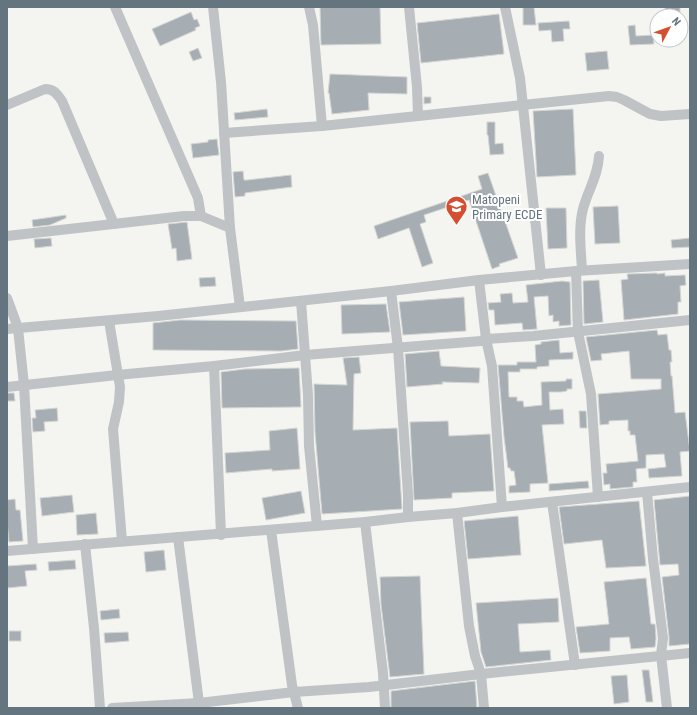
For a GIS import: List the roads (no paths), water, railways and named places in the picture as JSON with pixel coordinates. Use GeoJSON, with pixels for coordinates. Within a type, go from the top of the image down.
{"type":"FeatureCollection","features":[{"type":"Feature","properties":{"kind":"street"},"geometry":{"type":"LineString","coordinates":[[115,7],[198,198],[201,216]]}},
{"type":"Feature","properties":{"kind":"street"},"geometry":{"type":"LineString","coordinates":[[213,7],[221,82],[230,228],[240,307]]}},
{"type":"Feature","properties":{"kind":"street"},"geometry":{"type":"LineString","coordinates":[[309,7],[313,25],[322,126]]}},
{"type":"Feature","properties":{"kind":"street"},"geometry":{"type":"LineString","coordinates":[[409,7],[418,116]]}},
{"type":"Feature","properties":{"kind":"street"},"geometry":{"type":"LineString","coordinates":[[505,7],[520,78],[540,275]]}},
{"type":"Feature","properties":{"kind":"street"},"geometry":{"type":"LineString","coordinates":[[7,105],[45,89],[50,89],[56,92],[62,101],[114,224]]}},
{"type":"Feature","properties":{"kind":"street"},"geometry":{"type":"LineString","coordinates":[[224,133],[322,126],[608,96],[617,97],[650,114],[661,116],[690,114]]}},
{"type":"Feature","properties":{"kind":"street"},"geometry":{"type":"LineString","coordinates":[[598,497],[591,394],[578,332],[581,225],[583,209],[599,166],[599,156]]}},
{"type":"Feature","properties":{"kind":"street"},"geometry":{"type":"LineString","coordinates":[[7,236],[184,216],[201,216],[230,228]]}},
{"type":"Feature","properties":{"kind":"street"},"geometry":{"type":"LineString","coordinates":[[7,329],[109,321],[301,301],[479,280],[579,271],[690,264]]}},
{"type":"Feature","properties":{"kind":"street"},"geometry":{"type":"LineString","coordinates":[[479,280],[486,339],[491,355],[502,507]]}},
{"type":"Feature","properties":{"kind":"street"},"geometry":{"type":"LineString","coordinates":[[391,291],[398,348],[408,494],[408,517]]}},
{"type":"Feature","properties":{"kind":"street"},"geometry":{"type":"LineString","coordinates":[[7,298],[18,328],[24,385],[33,549]]}},
{"type":"Feature","properties":{"kind":"street"},"geometry":{"type":"LineString","coordinates":[[301,301],[308,395],[309,446],[317,526]]}},
{"type":"Feature","properties":{"kind":"street"},"geometry":{"type":"LineString","coordinates":[[7,386],[214,366],[305,355],[481,341],[486,339],[578,332],[690,320]]}},
{"type":"Feature","properties":{"kind":"street"},"geometry":{"type":"LineString","coordinates":[[109,321],[120,387],[120,402],[113,429],[122,541]]}},
{"type":"Feature","properties":{"kind":"street"},"geometry":{"type":"LineString","coordinates":[[214,366],[221,535]]}},
{"type":"Feature","properties":{"kind":"street"},"geometry":{"type":"LineString","coordinates":[[7,551],[122,541],[221,535],[408,517],[457,514],[502,507],[690,487]]}},
{"type":"Feature","properties":{"kind":"street"},"geometry":{"type":"LineString","coordinates":[[647,492],[653,560],[663,638],[662,655],[667,708]]}},
{"type":"Feature","properties":{"kind":"street"},"geometry":{"type":"LineString","coordinates":[[552,502],[575,665]]}},
{"type":"Feature","properties":{"kind":"street"},"geometry":{"type":"LineString","coordinates":[[457,514],[469,626],[475,656],[481,674],[484,708]]}},
{"type":"Feature","properties":{"kind":"street"},"geometry":{"type":"LineString","coordinates":[[365,522],[383,673],[385,708]]}},
{"type":"Feature","properties":{"kind":"street"},"geometry":{"type":"LineString","coordinates":[[270,530],[294,692],[298,708]]}},
{"type":"Feature","properties":{"kind":"street"},"geometry":{"type":"LineString","coordinates":[[178,537],[199,703]]}},
{"type":"Feature","properties":{"kind":"street"},"geometry":{"type":"LineString","coordinates":[[85,544],[94,628],[100,708]]}},
{"type":"Feature","properties":{"kind":"street"},"geometry":{"type":"LineString","coordinates":[[112,708],[187,706],[199,703],[294,692],[383,686],[481,674],[690,653]]}},
{"type":"Feature","properties":{"kind":"place","name":"Matopeni Primary ECDE"},"geometry":{"type":"Point","coordinates":[456,226]}}]}
